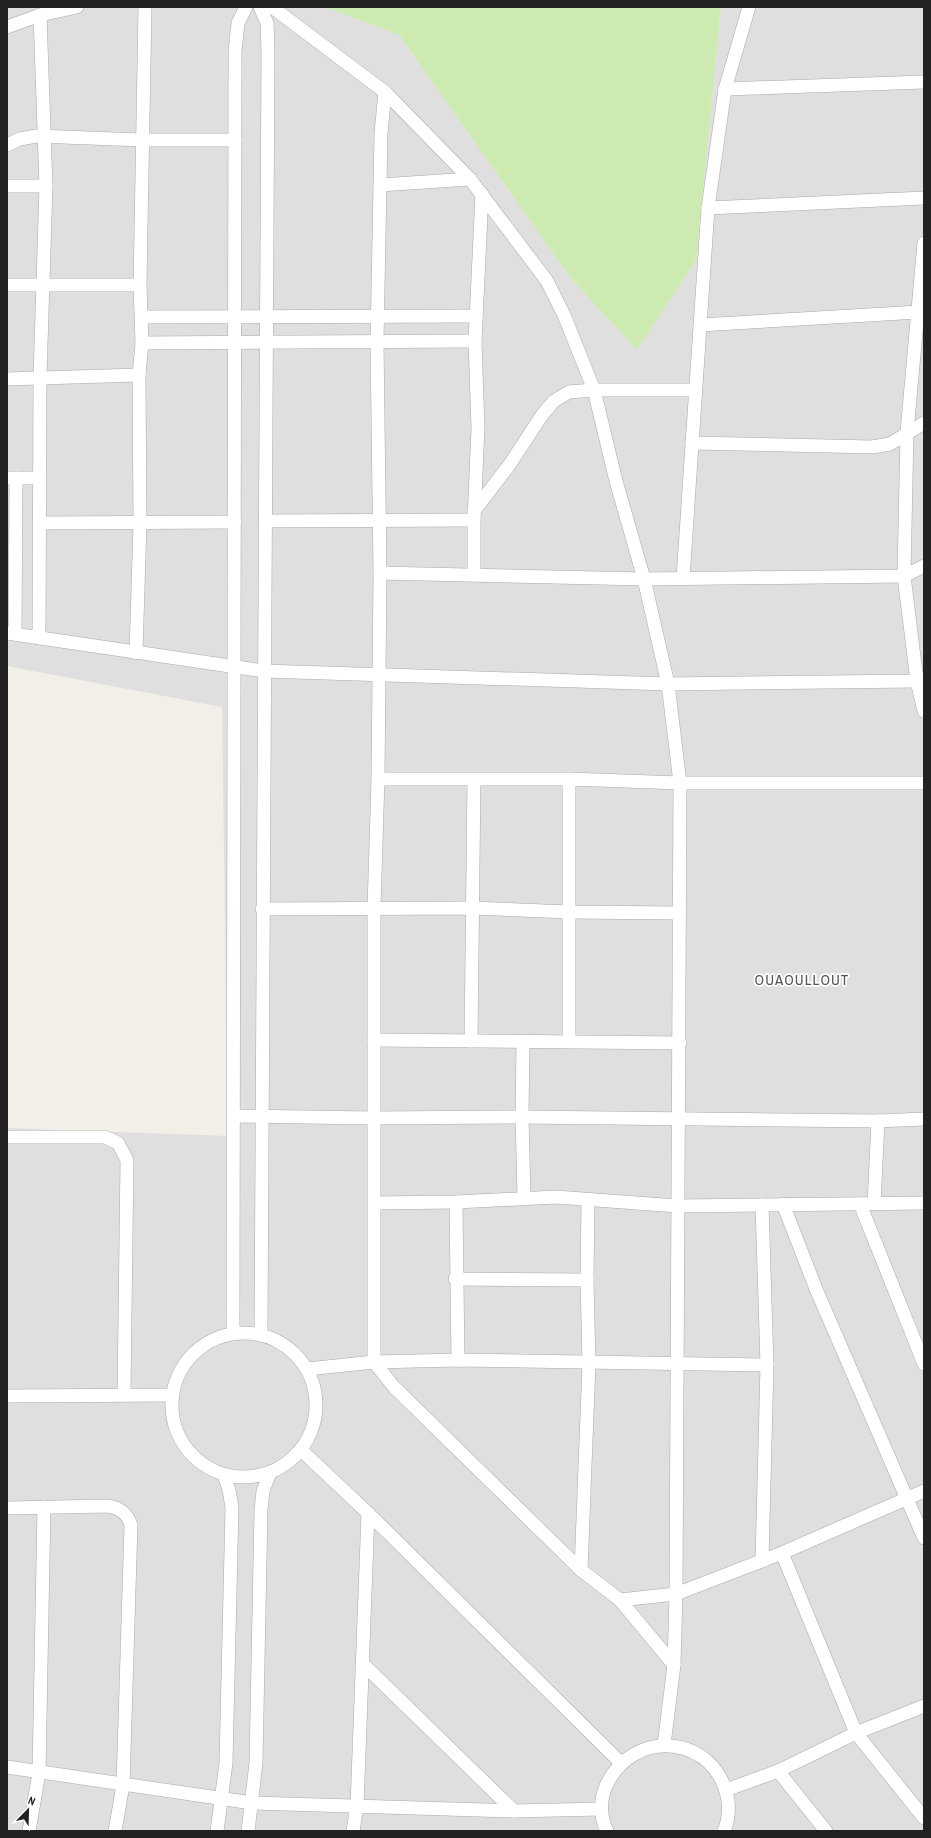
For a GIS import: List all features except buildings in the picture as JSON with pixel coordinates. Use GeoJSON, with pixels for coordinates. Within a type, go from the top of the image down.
{"type":"FeatureCollection","features":[{"type":"Feature","properties":{"kind":"street"},"geometry":{"type":"LineString","coordinates":[[7,27],[40,15],[77,7]]}},
{"type":"Feature","properties":{"kind":"street"},"geometry":{"type":"LineString","coordinates":[[136,653],[140,523],[139,375],[142,343],[140,285],[145,7]]}},
{"type":"Feature","properties":{"kind":"street"},"geometry":{"type":"LineString","coordinates":[[233,1333],[235,51],[238,23],[246,7]]}},
{"type":"Feature","properties":{"kind":"street"},"geometry":{"type":"LineString","coordinates":[[260,7],[267,23],[268,52],[265,342],[266,521],[262,909],[261,1334]]}},
{"type":"Feature","properties":{"kind":"street"},"geometry":{"type":"LineString","coordinates":[[272,7],[385,92],[470,180],[548,281],[564,315],[594,390],[616,481],[644,579],[668,684],[680,783],[680,1043],[677,1206],[678,1285],[676,1363],[676,1594],[674,1665],[664,1745]]}},
{"type":"Feature","properties":{"kind":"street"},"geometry":{"type":"LineString","coordinates":[[682,578],[708,208],[725,89],[749,7]]}},
{"type":"Feature","properties":{"kind":"street"},"geometry":{"type":"LineString","coordinates":[[39,638],[40,378],[46,186],[40,15]]}},
{"type":"Feature","properties":{"kind":"street"},"geometry":{"type":"LineString","coordinates":[[725,89],[924,82]]}},
{"type":"Feature","properties":{"kind":"street"},"geometry":{"type":"LineString","coordinates":[[385,92],[381,133],[378,341],[380,574],[378,779],[374,908],[374,1362],[394,1387],[582,1570],[620,1600],[674,1665]]}},
{"type":"Feature","properties":{"kind":"street"},"geometry":{"type":"LineString","coordinates":[[7,145],[20,139],[44,136],[142,140],[235,140]]}},
{"type":"Feature","properties":{"kind":"street"},"geometry":{"type":"LineString","coordinates":[[380,185],[470,180]]}},
{"type":"Feature","properties":{"kind":"street"},"geometry":{"type":"LineString","coordinates":[[7,186],[46,186]]}},
{"type":"Feature","properties":{"kind":"street"},"geometry":{"type":"LineString","coordinates":[[474,574],[474,515],[478,428],[475,341],[482,194]]}},
{"type":"Feature","properties":{"kind":"street"},"geometry":{"type":"LineString","coordinates":[[708,208],[924,198]]}},
{"type":"Feature","properties":{"kind":"street"},"geometry":{"type":"LineString","coordinates":[[924,243],[922,288],[907,432],[904,576],[921,680],[924,711]]}},
{"type":"Feature","properties":{"kind":"street"},"geometry":{"type":"LineString","coordinates":[[7,285],[140,285]]}},
{"type":"Feature","properties":{"kind":"street"},"geometry":{"type":"LineString","coordinates":[[700,325],[919,312]]}},
{"type":"Feature","properties":{"kind":"street"},"geometry":{"type":"LineString","coordinates":[[142,317],[476,316]]}},
{"type":"Feature","properties":{"kind":"street"},"geometry":{"type":"LineString","coordinates":[[142,343],[475,341]]}},
{"type":"Feature","properties":{"kind":"street"},"geometry":{"type":"LineString","coordinates":[[7,379],[139,375]]}},
{"type":"Feature","properties":{"kind":"street"},"geometry":{"type":"LineString","coordinates":[[474,515],[542,415],[554,401],[569,392],[594,390],[695,390]]}},
{"type":"Feature","properties":{"kind":"street"},"geometry":{"type":"LineString","coordinates":[[692,443],[872,447],[890,444],[907,432],[924,423]]}},
{"type":"Feature","properties":{"kind":"street"},"geometry":{"type":"LineString","coordinates":[[39,478],[12,478],[11,633],[136,653],[264,670],[668,684],[921,680]]}},
{"type":"Feature","properties":{"kind":"street"},"geometry":{"type":"LineString","coordinates":[[266,521],[379,521],[474,515]]}},
{"type":"Feature","properties":{"kind":"street"},"geometry":{"type":"LineString","coordinates":[[40,523],[235,522]]}},
{"type":"Feature","properties":{"kind":"street"},"geometry":{"type":"LineString","coordinates":[[380,574],[474,574],[644,579],[904,576],[924,566]]}},
{"type":"Feature","properties":{"kind":"street"},"geometry":{"type":"LineString","coordinates":[[378,779],[569,779],[680,783],[924,783]]}},
{"type":"Feature","properties":{"kind":"street"},"geometry":{"type":"LineString","coordinates":[[569,779],[569,1041]]}},
{"type":"Feature","properties":{"kind":"street"},"geometry":{"type":"LineString","coordinates":[[471,1041],[471,908],[474,780]]}},
{"type":"Feature","properties":{"kind":"street"},"geometry":{"type":"LineString","coordinates":[[262,909],[471,908],[568,912],[680,913]]}},
{"type":"Feature","properties":{"kind":"street"},"geometry":{"type":"LineString","coordinates":[[374,1040],[680,1043]]}},
{"type":"Feature","properties":{"kind":"street"},"geometry":{"type":"LineString","coordinates":[[523,1042],[522,1117],[524,1198]]}},
{"type":"Feature","properties":{"kind":"street"},"geometry":{"type":"LineString","coordinates":[[234,1116],[373,1118],[679,1118],[878,1121],[924,1118]]}},
{"type":"Feature","properties":{"kind":"street"},"geometry":{"type":"LineString","coordinates":[[874,1204],[878,1121]]}},
{"type":"Feature","properties":{"kind":"street"},"geometry":{"type":"LineString","coordinates":[[7,1137],[106,1137],[118,1143],[127,1160],[124,1395]]}},
{"type":"Feature","properties":{"kind":"street"},"geometry":{"type":"LineString","coordinates":[[375,1203],[456,1202],[556,1197],[677,1206],[924,1203]]}},
{"type":"Feature","properties":{"kind":"street"},"geometry":{"type":"LineString","coordinates":[[582,1570],[589,1363],[587,1280],[588,1200]]}},
{"type":"Feature","properties":{"kind":"street"},"geometry":{"type":"LineString","coordinates":[[456,1202],[455,1279],[458,1360]]}},
{"type":"Feature","properties":{"kind":"street"},"geometry":{"type":"LineString","coordinates":[[783,1204],[816,1289],[908,1498],[924,1538]]}},
{"type":"Feature","properties":{"kind":"street"},"geometry":{"type":"LineString","coordinates":[[860,1204],[924,1364]]}},
{"type":"Feature","properties":{"kind":"street"},"geometry":{"type":"LineString","coordinates":[[762,1205],[767,1365],[762,1562]]}},
{"type":"Feature","properties":{"kind":"street"},"geometry":{"type":"LineString","coordinates":[[455,1279],[587,1280]]}},
{"type":"Feature","properties":{"kind":"street"},"geometry":{"type":"LineString","coordinates":[[247,1332],[261,1334],[279,1341],[295,1354],[307,1369],[315,1389],[316,1411],[312,1432],[301,1450],[287,1464],[270,1473],[247,1478],[224,1475],[210,1469],[198,1461],[187,1450],[179,1438],[172,1417],[172,1395],[176,1377],[186,1361],[199,1348],[210,1341],[233,1333],[247,1332]]}},
{"type":"Feature","properties":{"kind":"street"},"geometry":{"type":"LineString","coordinates":[[307,1369],[374,1362],[458,1360],[767,1365]]}},
{"type":"Feature","properties":{"kind":"street"},"geometry":{"type":"LineString","coordinates":[[7,1396],[172,1395]]}},
{"type":"Feature","properties":{"kind":"street"},"geometry":{"type":"LineString","coordinates":[[301,1450],[621,1763]]}},
{"type":"Feature","properties":{"kind":"street"},"geometry":{"type":"LineString","coordinates":[[248,1831],[256,1763],[261,1510],[263,1492],[270,1473]]}},
{"type":"Feature","properties":{"kind":"street"},"geometry":{"type":"LineString","coordinates":[[218,1831],[226,1763],[232,1507],[229,1490],[224,1475]]}},
{"type":"Feature","properties":{"kind":"street"},"geometry":{"type":"LineString","coordinates":[[620,1600],[676,1594],[762,1562],[924,1490]]}},
{"type":"Feature","properties":{"kind":"street"},"geometry":{"type":"LineString","coordinates":[[29,1831],[39,1773],[44,1507]]}},
{"type":"Feature","properties":{"kind":"street"},"geometry":{"type":"LineString","coordinates":[[7,1508],[116,1507],[128,1517],[131,1525],[123,1785],[115,1831]]}},
{"type":"Feature","properties":{"kind":"street"},"geometry":{"type":"LineString","coordinates":[[353,1831],[357,1806],[368,1514]]}},
{"type":"Feature","properties":{"kind":"street"},"geometry":{"type":"LineString","coordinates":[[782,1553],[856,1733],[924,1818]]}},
{"type":"Feature","properties":{"kind":"street"},"geometry":{"type":"LineString","coordinates":[[363,1664],[514,1811]]}},
{"type":"Feature","properties":{"kind":"street"},"geometry":{"type":"LineString","coordinates":[[726,1790],[778,1771],[856,1733],[924,1706]]}},
{"type":"Feature","properties":{"kind":"street"},"geometry":{"type":"LineString","coordinates":[[607,1831],[602,1809],[604,1791],[611,1776],[621,1763],[634,1753],[648,1747],[664,1745],[684,1748],[702,1757],[717,1772],[726,1790],[729,1809],[724,1831]]}},
{"type":"Feature","properties":{"kind":"street"},"geometry":{"type":"LineString","coordinates":[[7,1767],[222,1800],[252,1803],[514,1811],[602,1809]]}},
{"type":"Feature","properties":{"kind":"street"},"geometry":{"type":"LineString","coordinates":[[778,1771],[826,1831]]}},
{"type":"Feature","properties":{"kind":"shaded area"},"geometry":{"type":"Polygon","coordinates":[[[15,7],[325,7],[399,35],[572,280],[637,350],[696,260],[721,7],[924,7],[924,1831],[7,1831],[7,1128],[228,1136],[222,707],[7,666],[7,9],[15,7]]]}},
{"type":"Feature","properties":{"kind":"green space"},"geometry":{"type":"Polygon","coordinates":[[[325,7],[721,7],[696,260],[637,350],[572,280],[399,35],[325,7]]]}},
{"type":"Feature","properties":{"kind":"district","name":"OUAOULLOUT"},"geometry":{"type":"Point","coordinates":[802,979]}}]}
